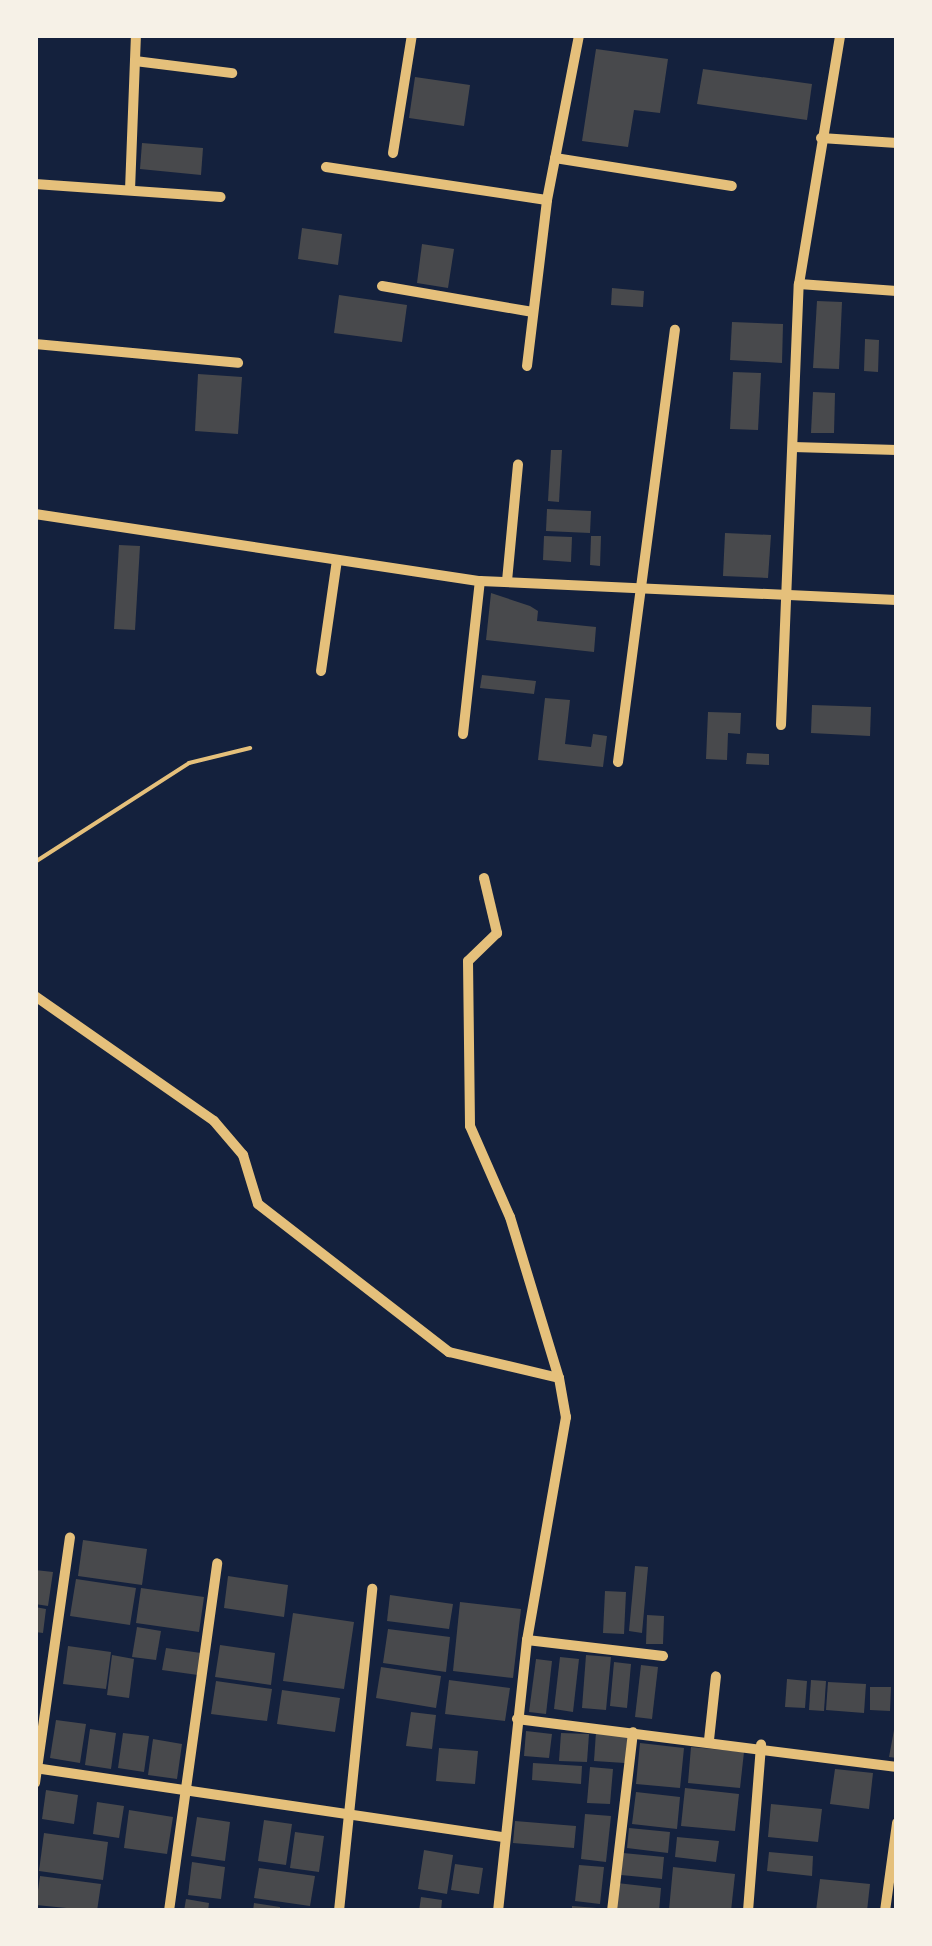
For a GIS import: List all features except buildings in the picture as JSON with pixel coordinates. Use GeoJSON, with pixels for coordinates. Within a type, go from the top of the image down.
{"type":"FeatureCollection","features":[{"type":"Feature","properties":{"kind":"street"},"geometry":{"type":"LineString","coordinates":[[130,190],[136,35]]}},
{"type":"Feature","properties":{"kind":"street"},"geometry":{"type":"LineString","coordinates":[[393,153],[412,35]]}},
{"type":"Feature","properties":{"kind":"street"},"geometry":{"type":"LineString","coordinates":[[528,366],[547,200],[579,35]]}},
{"type":"Feature","properties":{"kind":"street"},"geometry":{"type":"LineString","coordinates":[[781,725],[800,284],[840,35]]}},
{"type":"Feature","properties":{"kind":"street"},"geometry":{"type":"LineString","coordinates":[[135,62],[232,72]]}},
{"type":"Feature","properties":{"kind":"street"},"geometry":{"type":"LineString","coordinates":[[821,138],[897,142]]}},
{"type":"Feature","properties":{"kind":"street"},"geometry":{"type":"LineString","coordinates":[[555,158],[732,186]]}},
{"type":"Feature","properties":{"kind":"street"},"geometry":{"type":"LineString","coordinates":[[326,168],[547,200]]}},
{"type":"Feature","properties":{"kind":"street"},"geometry":{"type":"LineString","coordinates":[[35,184],[221,197]]}},
{"type":"Feature","properties":{"kind":"street"},"geometry":{"type":"LineString","coordinates":[[800,284],[897,291]]}},
{"type":"Feature","properties":{"kind":"street"},"geometry":{"type":"LineString","coordinates":[[382,286],[533,312]]}},
{"type":"Feature","properties":{"kind":"street"},"geometry":{"type":"LineString","coordinates":[[618,762],[675,330]]}},
{"type":"Feature","properties":{"kind":"street"},"geometry":{"type":"LineString","coordinates":[[35,344],[238,363]]}},
{"type":"Feature","properties":{"kind":"street"},"geometry":{"type":"LineString","coordinates":[[793,446],[897,450]]}},
{"type":"Feature","properties":{"kind":"street"},"geometry":{"type":"LineString","coordinates":[[506,581],[518,465]]}},
{"type":"Feature","properties":{"kind":"street"},"geometry":{"type":"LineString","coordinates":[[35,514],[480,580],[643,584],[897,600]]}},
{"type":"Feature","properties":{"kind":"street"},"geometry":{"type":"LineString","coordinates":[[321,672],[337,560]]}},
{"type":"Feature","properties":{"kind":"street"},"geometry":{"type":"LineString","coordinates":[[463,734],[480,580]]}},
{"type":"Feature","properties":{"kind":"street"},"geometry":{"type":"LineString","coordinates":[[484,878],[498,933],[468,961],[470,1126],[510,1217],[559,1378],[566,1417],[528,1640],[498,1911]]}},
{"type":"Feature","properties":{"kind":"street"},"geometry":{"type":"LineString","coordinates":[[35,996],[214,1120],[242,1154],[258,1204],[449,1352],[559,1378]]}},
{"type":"Feature","properties":{"kind":"street"},"geometry":{"type":"LineString","coordinates":[[35,1783],[70,1537]]}},
{"type":"Feature","properties":{"kind":"street"},"geometry":{"type":"LineString","coordinates":[[169,1911],[217,1563]]}},
{"type":"Feature","properties":{"kind":"street"},"geometry":{"type":"LineString","coordinates":[[339,1911],[372,1590]]}},
{"type":"Feature","properties":{"kind":"street"},"geometry":{"type":"LineString","coordinates":[[528,1640],[663,1656]]}},
{"type":"Feature","properties":{"kind":"street"},"geometry":{"type":"LineString","coordinates":[[709,1740],[716,1676]]}},
{"type":"Feature","properties":{"kind":"street"},"geometry":{"type":"LineString","coordinates":[[517,1720],[762,1745],[897,1766]]}},
{"type":"Feature","properties":{"kind":"street"},"geometry":{"type":"LineString","coordinates":[[612,1911],[633,1732]]}},
{"type":"Feature","properties":{"kind":"street"},"geometry":{"type":"LineString","coordinates":[[748,1911],[762,1745]]}},
{"type":"Feature","properties":{"kind":"street"},"geometry":{"type":"LineString","coordinates":[[36,1768],[184,1794],[505,1836]]}},
{"type":"Feature","properties":{"kind":"street"},"geometry":{"type":"LineString","coordinates":[[885,1911],[897,1824]]}},
{"type":"Feature","properties":{"kind":"path"},"geometry":{"type":"LineString","coordinates":[[35,862],[190,763],[250,748]]}}]}
